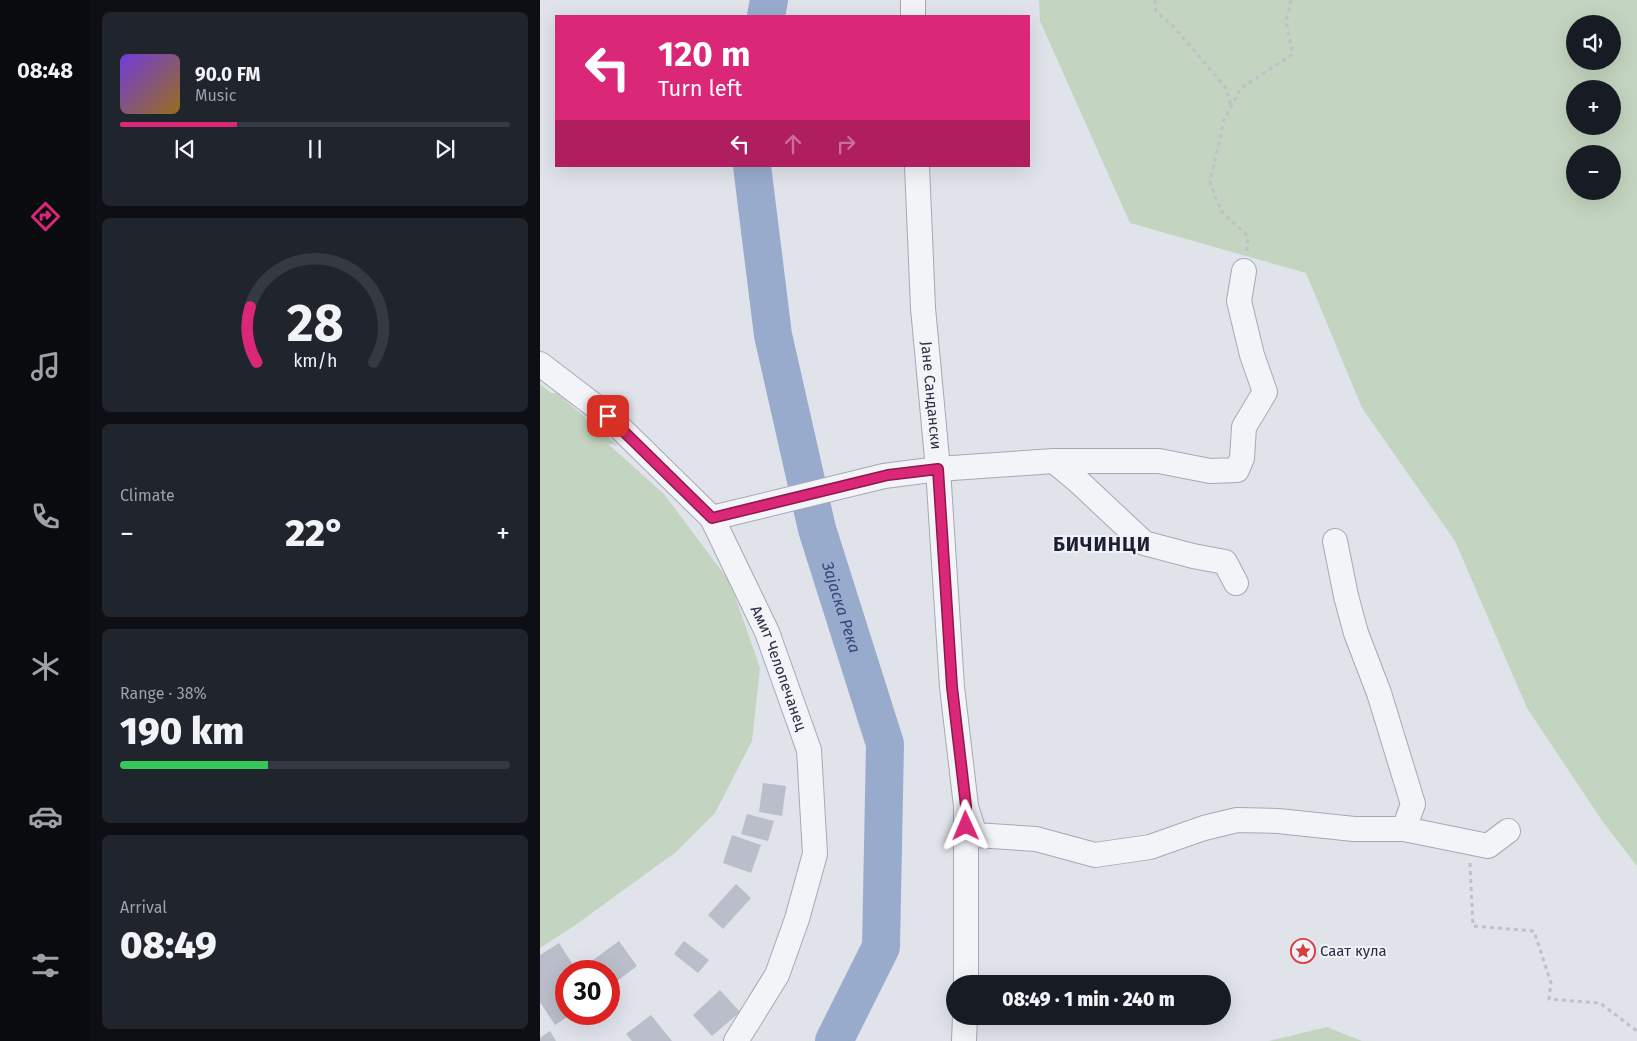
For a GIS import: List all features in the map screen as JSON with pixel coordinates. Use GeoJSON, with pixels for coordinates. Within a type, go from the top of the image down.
{"type":"FeatureCollection","features":[{"type":"Feature","properties":{"kind":"street"},"geometry":{"type":"LineString","coordinates":[[913,0],[913,15]]}},
{"type":"Feature","properties":{"kind":"street","name":"Јане Сандански"},"geometry":{"type":"LineString","coordinates":[[917,167],[923,308],[938,469],[952,687],[966,806],[966,975]]}},
{"type":"Feature","properties":{"kind":"street"},"geometry":{"type":"LineString","coordinates":[[723,515],[884,476],[938,469],[1054,461],[1160,462],[1210,471],[1237,470],[1242,458],[1244,427],[1265,392],[1252,355],[1239,301],[1244,271]]}},
{"type":"Feature","properties":{"kind":"street","name":"Амит Челопечанец"},"geometry":{"type":"LineString","coordinates":[[540,364],[608,416],[723,515],[809,750],[814,854],[798,919],[777,975],[736,1041]]}},
{"type":"Feature","properties":{"kind":"street"},"geometry":{"type":"LineString","coordinates":[[1054,461],[1144,543],[1225,562],[1236,583]]}},
{"type":"Feature","properties":{"kind":"street"},"geometry":{"type":"LineString","coordinates":[[1336,541],[1346,596],[1356,633],[1379,693],[1413,804],[1404,828]]}},
{"type":"Feature","properties":{"kind":"street"},"geometry":{"type":"LineString","coordinates":[[966,806],[975,835],[1036,839],[1095,855],[1150,847],[1204,828],[1237,820],[1278,821],[1354,829],[1404,828],[1488,846],[1508,831]]}},
{"type":"Feature","properties":{"kind":"street"},"geometry":{"type":"LineString","coordinates":[[964,1041],[965,1025]]}},
{"type":"Feature","properties":{"kind":"path"},"geometry":{"type":"LineString","coordinates":[[1155,0],[1156,11],[1174,27],[1226,88],[1231,107]]}},
{"type":"Feature","properties":{"kind":"path"},"geometry":{"type":"LineString","coordinates":[[1244,271],[1248,236],[1221,211],[1210,182],[1224,120],[1241,88],[1294,54],[1286,22],[1290,0]]}},
{"type":"Feature","properties":{"kind":"path"},"geometry":{"type":"LineString","coordinates":[[1470,842],[1473,926],[1534,931],[1551,983],[1549,999],[1600,1003],[1637,1031]]}},
{"type":"Feature","properties":{"kind":"green space"},"geometry":{"type":"Polygon","coordinates":[[[1039,0],[1637,0],[1637,866],[1603,822],[1527,708],[1455,541],[1362,408],[1306,273],[1130,223],[1040,21],[1039,0]]]}},
{"type":"Feature","properties":{"kind":"green space"},"geometry":{"type":"Polygon","coordinates":[[[540,384],[551,393],[557,393],[617,445],[608,444],[664,494],[730,582],[760,668],[752,741],[715,813],[676,852],[574,926],[540,948],[540,384]]]}},
{"type":"Feature","properties":{"kind":"green space"},"geometry":{"type":"Polygon","coordinates":[[[1327,1027],[1362,1041],[1269,1041],[1327,1027]]]}},
{"type":"Feature","properties":{"kind":"building"},"geometry":{"type":"Polygon","coordinates":[[[763,783],[786,786],[782,816],[759,812],[763,783]]]}},
{"type":"Feature","properties":{"kind":"building"},"geometry":{"type":"Polygon","coordinates":[[[747,814],[774,821],[768,841],[741,834],[747,814]]]}},
{"type":"Feature","properties":{"kind":"building"},"geometry":{"type":"Polygon","coordinates":[[[732,835],[761,845],[751,873],[723,863],[732,835]]]}},
{"type":"Feature","properties":{"kind":"building"},"geometry":{"type":"Polygon","coordinates":[[[736,884],[751,898],[723,929],[708,915],[736,884]]]}},
{"type":"Feature","properties":{"kind":"building"},"geometry":{"type":"Polygon","coordinates":[[[619,941],[637,966],[620,979],[620,960],[593,960],[619,941]]]}},
{"type":"Feature","properties":{"kind":"building"},"geometry":{"type":"Polygon","coordinates":[[[684,941],[709,960],[698,973],[674,954],[684,941]]]}},
{"type":"Feature","properties":{"kind":"building"},"geometry":{"type":"Polygon","coordinates":[[[559,943],[570,960],[555,960],[555,1025],[540,1002],[540,955],[559,943]]]}},
{"type":"Feature","properties":{"kind":"building"},"geometry":{"type":"Polygon","coordinates":[[[720,990],[740,1012],[712,1036],[693,1015],[720,990]]]}},
{"type":"Feature","properties":{"kind":"building"},"geometry":{"type":"Polygon","coordinates":[[[651,1015],[672,1041],[632,1041],[626,1034],[651,1015]]]}},
{"type":"Feature","properties":{"kind":"building"},"geometry":{"type":"Polygon","coordinates":[[[550,1031],[556,1041],[540,1041],[540,1038],[550,1031]]]}},
{"type":"Feature","properties":{"kind":"waterway","name":"Зајаска Река"},"geometry":{"type":"LineString","coordinates":[[766,15],[769,0]]}},
{"type":"Feature","properties":{"kind":"waterway","name":"Зајаска Река"},"geometry":{"type":"LineString","coordinates":[[752,167],[773,335],[817,529],[885,744],[881,947],[834,1041]]}},
{"type":"Feature","properties":{"kind":"place","name":"Саат кула"},"geometry":{"type":"Point","coordinates":[1303,951]}},
{"type":"Feature","properties":{"kind":"district","name":"БИЧИНЦИ"},"geometry":{"type":"Point","coordinates":[1102,544]}},
{"type":"Feature","properties":{"kind":"route"},"geometry":{"type":"LineString","coordinates":[[608,416],[712,518],[888,475],[938,469],[952,687],[966,806],[966,826]]}}]}
